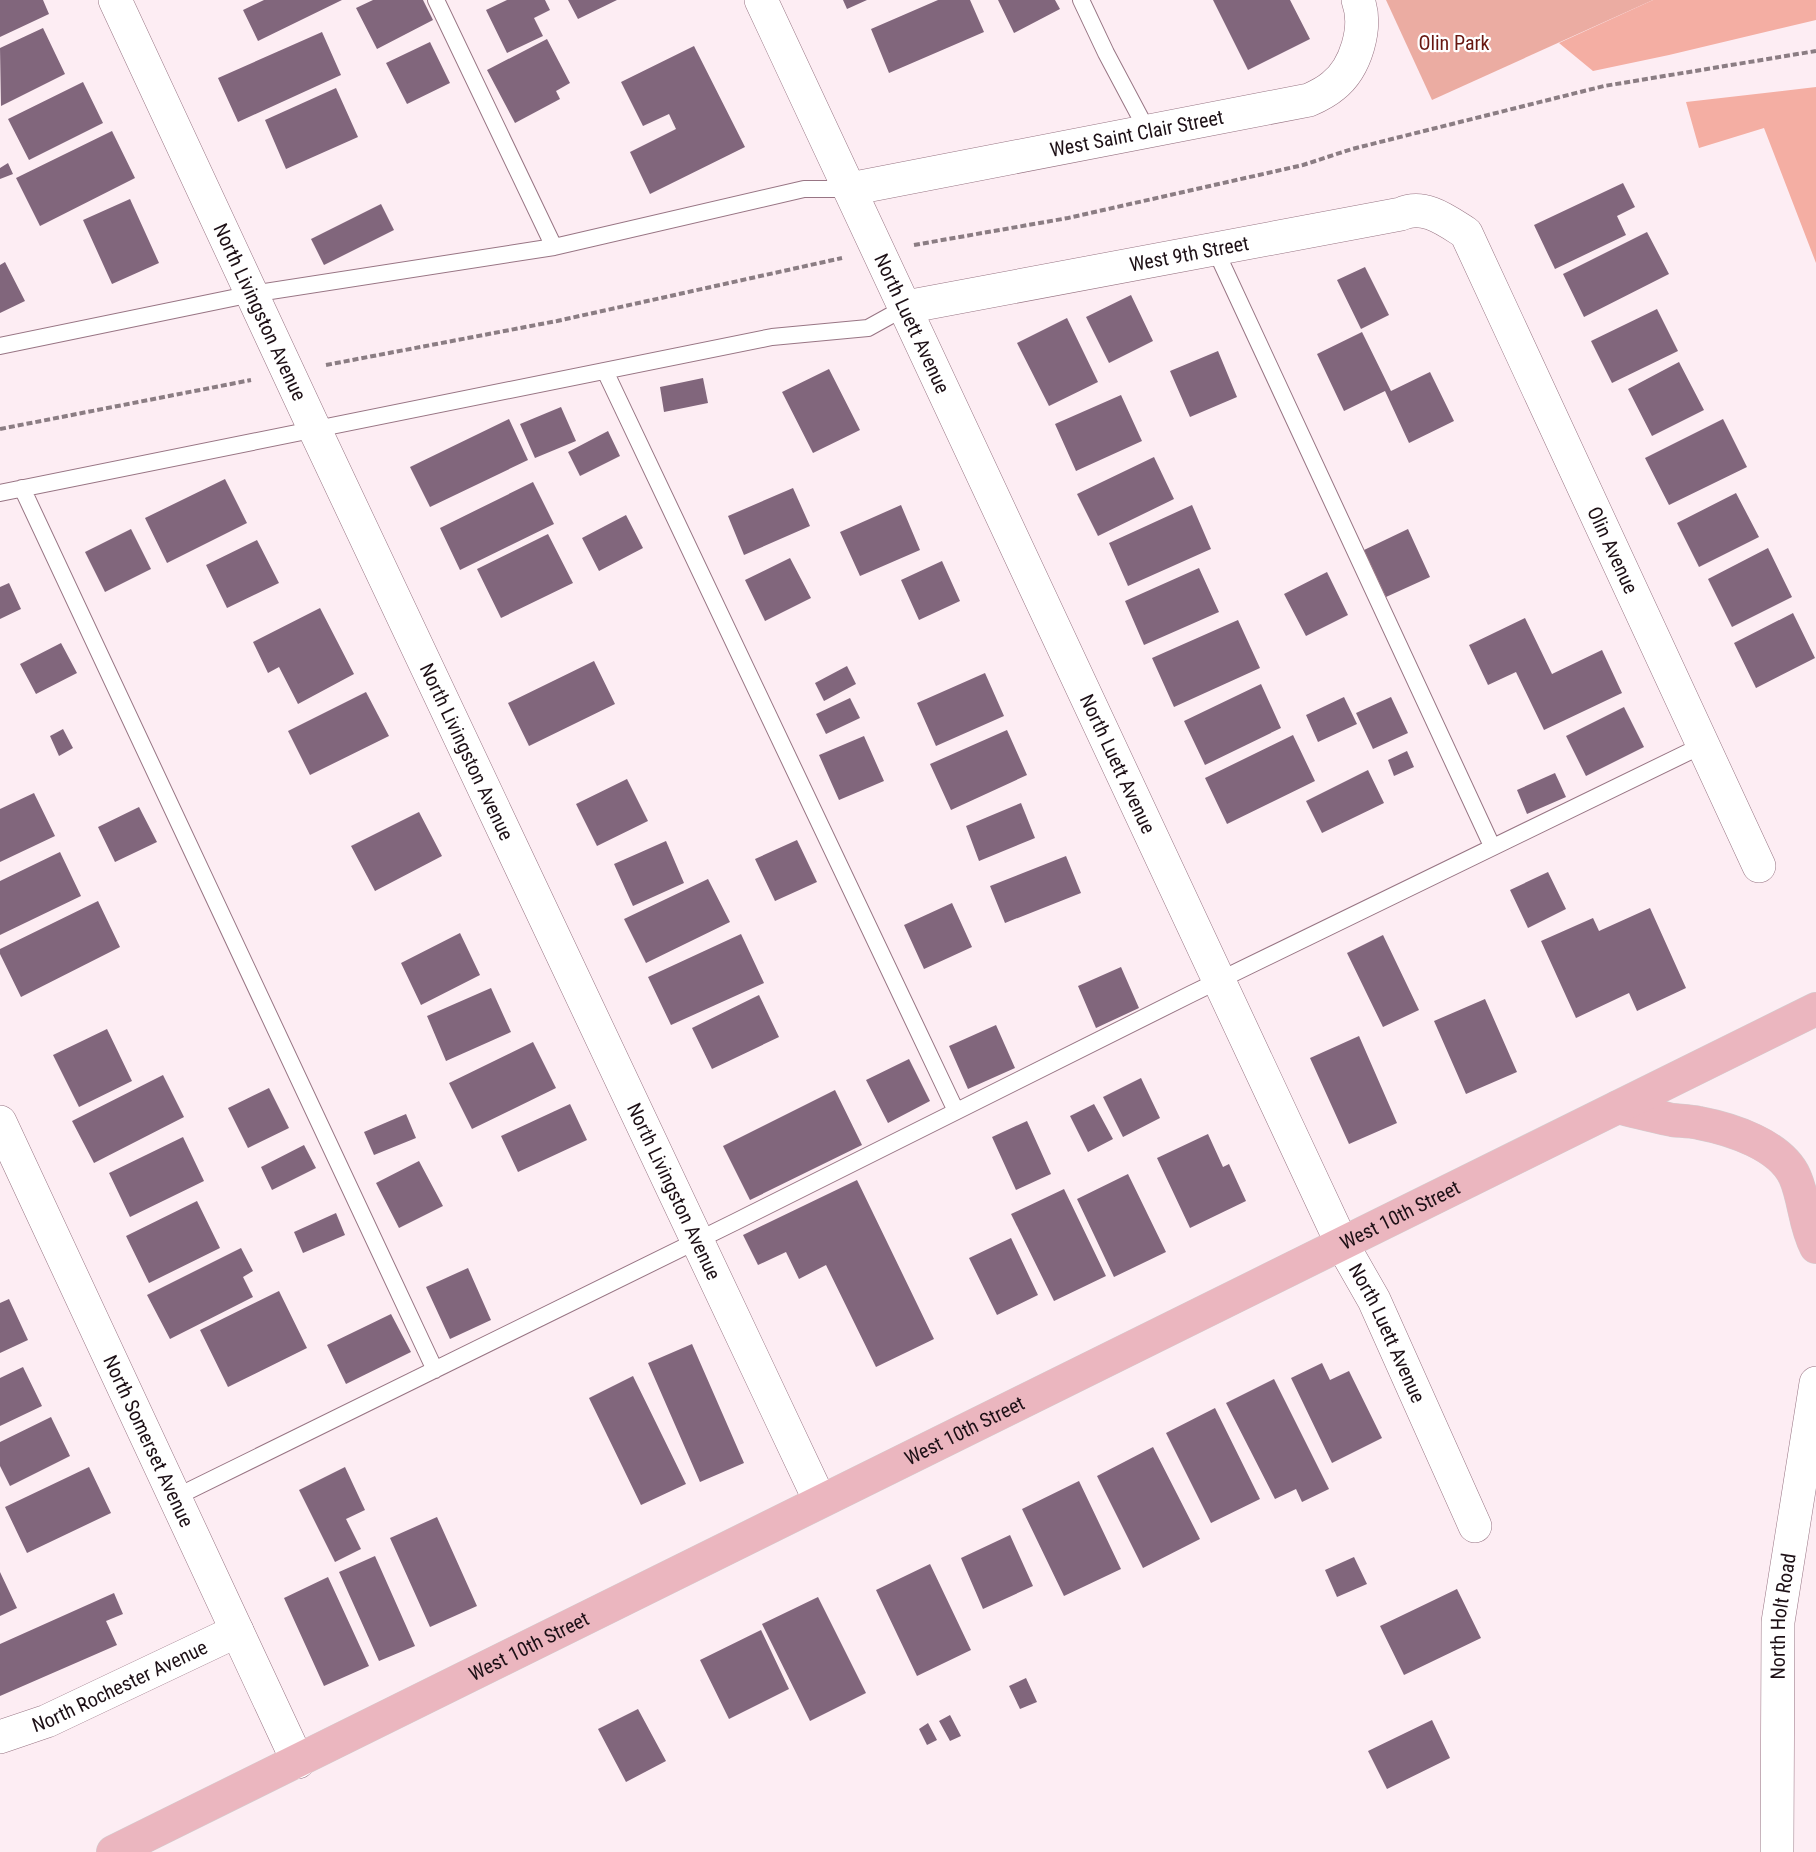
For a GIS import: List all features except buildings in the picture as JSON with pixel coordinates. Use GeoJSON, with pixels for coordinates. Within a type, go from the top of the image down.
{"type":"FeatureCollection","features":[{"type":"Feature","properties":{"kind":"main road","name":"West 10th Street"},"geometry":{"type":"LineString","coordinates":[[113,1852],[1816,1010]]}},
{"type":"Feature","properties":{"kind":"main road"},"geometry":{"type":"LineString","coordinates":[[1618,1107],[1722,1128],[1749,1138],[1783,1159],[1795,1176],[1803,1200],[1808,1232],[1816,1247]]}},
{"type":"Feature","properties":{"kind":"street","name":"North Livingston Avenue"},"geometry":{"type":"LineString","coordinates":[[115,0],[820,1501]]}},
{"type":"Feature","properties":{"kind":"street","name":"North Luett Avenue"},"geometry":{"type":"LineString","coordinates":[[761,0],[1342,1244],[1374,1300],[1475,1526]]}},
{"type":"Feature","properties":{"kind":"street","name":"West Saint Clair Street"},"geometry":{"type":"LineString","coordinates":[[850,189],[1309,100],[1335,85],[1353,61],[1360,32],[1359,2]]}},
{"type":"Feature","properties":{"kind":"street","name":"West 9th Street"},"geometry":{"type":"LineString","coordinates":[[906,307],[1401,214],[1409,210],[1435,214],[1466,232]]}},
{"type":"Feature","properties":{"kind":"street","name":"Olin Avenue"},"geometry":{"type":"LineString","coordinates":[[1466,232],[1759,867]]}},
{"type":"Feature","properties":{"kind":"street","name":"North Somerset Avenue"},"geometry":{"type":"LineString","coordinates":[[0,1122],[298,1762]]}},
{"type":"Feature","properties":{"kind":"street","name":"North Holt Road"},"geometry":{"type":"LineString","coordinates":[[1777,1852],[1778,1622],[1816,1383]]}},
{"type":"Feature","properties":{"kind":"street","name":"North Rochester Avenue"},"geometry":{"type":"LineString","coordinates":[[0,1737],[46,1721],[237,1631]]}},
{"type":"Feature","properties":{"kind":"lane"},"geometry":{"type":"LineString","coordinates":[[436,0],[554,247]]}},
{"type":"Feature","properties":{"kind":"lane"},"geometry":{"type":"LineString","coordinates":[[1081,0],[1148,132]]}},
{"type":"Feature","properties":{"kind":"lane"},"geometry":{"type":"LineString","coordinates":[[0,346],[252,294],[554,247],[804,189],[850,189]]}},
{"type":"Feature","properties":{"kind":"lane"},"geometry":{"type":"LineString","coordinates":[[1215,249],[1492,846]]}},
{"type":"Feature","properties":{"kind":"lane"},"geometry":{"type":"LineString","coordinates":[[0,493],[772,337],[868,328],[906,307]]}},
{"type":"Feature","properties":{"kind":"lane"},"geometry":{"type":"LineString","coordinates":[[605,371],[956,1111]]}},
{"type":"Feature","properties":{"kind":"lane"},"geometry":{"type":"LineString","coordinates":[[22,488],[435,1370]]}},
{"type":"Feature","properties":{"kind":"lane"},"geometry":{"type":"LineString","coordinates":[[174,1498],[1219,980],[1703,745]]}},
{"type":"Feature","properties":{"kind":"path"},"geometry":{"type":"LineString","coordinates":[[925,243],[1068,218],[1304,165],[1352,149],[1604,86],[1816,51]]}},
{"type":"Feature","properties":{"kind":"path"},"geometry":{"type":"LineString","coordinates":[[336,362],[557,321],[844,257]]}},
{"type":"Feature","properties":{"kind":"path"},"geometry":{"type":"LineString","coordinates":[[0,429],[258,379]]}},
{"type":"Feature","properties":{"kind":"green space","name":"Olin Park"},"geometry":{"type":"Polygon","coordinates":[[[1386,0],[1653,0],[1432,100],[1386,0]]]}},
{"type":"Feature","properties":{"kind":"shaded area"},"geometry":{"type":"Polygon","coordinates":[[[1653,0],[1816,0],[1816,20],[1593,71],[1559,43],[1653,0]]]}},
{"type":"Feature","properties":{"kind":"shaded area"},"geometry":{"type":"Polygon","coordinates":[[[1816,87],[1816,263],[1764,128],[1699,148],[1686,102],[1816,87]]]}}]}
